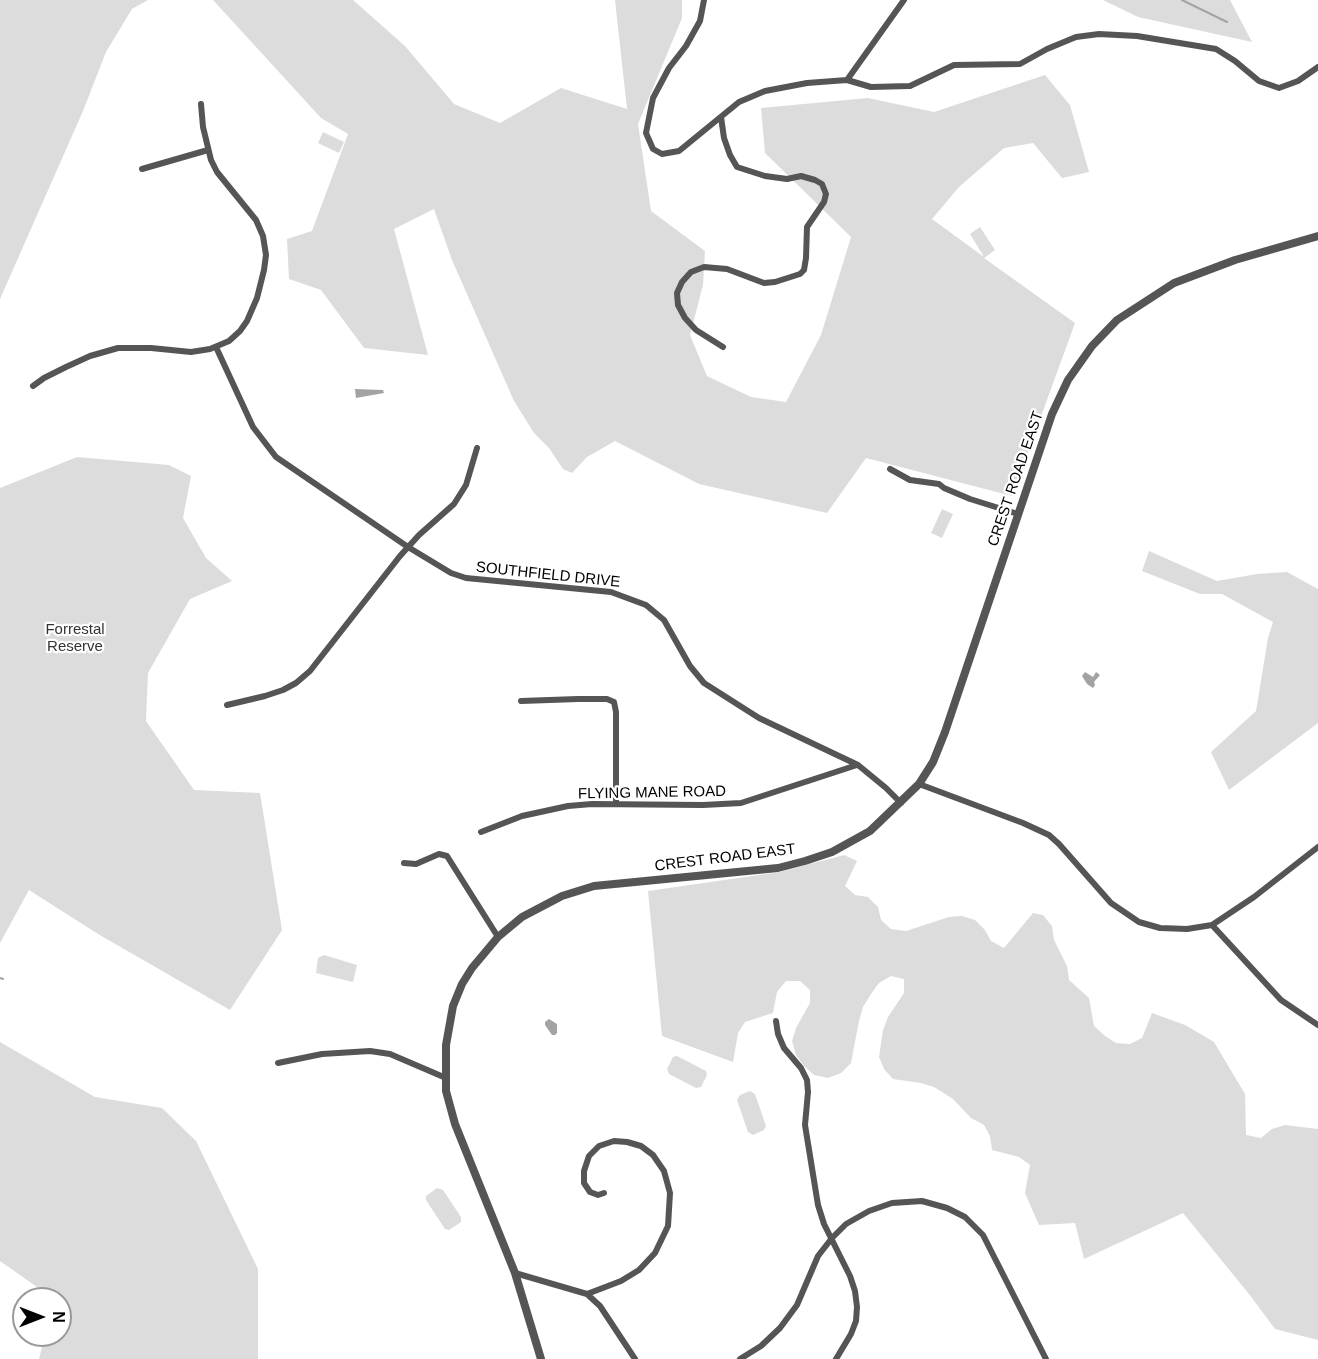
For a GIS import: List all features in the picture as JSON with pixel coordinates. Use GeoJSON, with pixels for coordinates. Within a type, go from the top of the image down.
{"type":"FeatureCollection","features":[{"type":"Feature","properties":{"kind":"street"},"geometry":{"type":"LineString","coordinates":[[704,0],[700,21],[687,46],[669,68],[653,98],[646,134],[654,149],[663,154],[679,151],[739,102],[765,92],[807,83],[847,80],[871,87],[910,86],[954,65],[1020,64],[1076,37],[1099,34],[1137,36],[1216,50],[1235,61],[1259,81],[1279,88],[1298,81],[1318,67]]}},
{"type":"Feature","properties":{"kind":"street"},"geometry":{"type":"LineString","coordinates":[[847,80],[904,0]]}},
{"type":"Feature","properties":{"kind":"street"},"geometry":{"type":"LineString","coordinates":[[33,386],[44,378],[82,360],[118,348],[151,348],[191,352],[216,347],[240,331],[250,315],[261,285],[266,255],[263,236],[256,220],[217,172],[208,150],[201,104]]}},
{"type":"Feature","properties":{"kind":"street"},"geometry":{"type":"LineString","coordinates":[[721,117],[724,138],[737,167],[765,176],[787,178],[801,176],[822,184],[826,194],[824,202],[807,226],[806,258],[804,270],[800,274],[764,283],[727,269],[704,267],[691,272],[682,282],[677,293],[678,305],[685,318],[696,330],[723,347]]}},
{"type":"Feature","properties":{"kind":"street"},"geometry":{"type":"LineString","coordinates":[[142,169],[208,150]]}},
{"type":"Feature","properties":{"kind":"street","name":"CREST ROAD EAST"},"geometry":{"type":"LineString","coordinates":[[541,1359],[514,1273],[455,1124],[446,1091],[446,1045],[453,1006],[472,968],[498,937],[522,917],[562,896],[594,886],[778,868],[832,852],[870,831],[919,784],[933,762],[1052,414],[1068,380],[1095,342],[1111,325],[1174,283],[1235,260],[1318,236]]}},
{"type":"Feature","properties":{"kind":"street","name":"SOUTHFIELD DRIVE"},"geometry":{"type":"LineString","coordinates":[[216,347],[253,427],[276,457],[408,547],[444,569],[466,578],[605,591],[634,599],[646,605],[664,620],[690,666],[704,683],[759,718],[858,765],[901,803]]}},
{"type":"Feature","properties":{"kind":"street"},"geometry":{"type":"LineString","coordinates":[[227,705],[283,690],[310,671],[408,547],[461,495],[477,448]]}},
{"type":"Feature","properties":{"kind":"street"},"geometry":{"type":"LineString","coordinates":[[890,469],[910,480],[939,484],[970,499],[1018,514]]}},
{"type":"Feature","properties":{"kind":"street"},"geometry":{"type":"LineString","coordinates":[[520,702],[607,699],[614,702],[616,712],[616,804]]}},
{"type":"Feature","properties":{"kind":"street","name":"FLYING MANE ROAD"},"geometry":{"type":"LineString","coordinates":[[481,832],[522,816],[545,810],[592,804],[741,803],[858,765]]}},
{"type":"Feature","properties":{"kind":"street"},"geometry":{"type":"LineString","coordinates":[[919,784],[1049,835],[1111,903],[1139,922],[1160,928],[1187,929],[1212,925],[1254,897],[1318,847]]}},
{"type":"Feature","properties":{"kind":"street"},"geometry":{"type":"LineString","coordinates":[[404,863],[416,864],[439,854],[447,856],[498,937]]}},
{"type":"Feature","properties":{"kind":"street"},"geometry":{"type":"LineString","coordinates":[[1212,925],[1281,1000],[1318,1025]]}},
{"type":"Feature","properties":{"kind":"street"},"geometry":{"type":"LineString","coordinates":[[776,1022],[784,1048],[801,1068],[807,1080],[805,1125],[818,1205],[850,1276],[857,1307],[856,1321],[851,1334],[836,1359]]}},
{"type":"Feature","properties":{"kind":"street"},"geometry":{"type":"LineString","coordinates":[[278,1063],[331,1053],[370,1051],[390,1054],[446,1078]]}},
{"type":"Feature","properties":{"kind":"street"},"geometry":{"type":"LineString","coordinates":[[587,1294],[621,1281],[639,1270],[655,1253],[669,1226],[670,1193],[664,1171],[653,1155],[641,1146],[614,1141],[599,1146],[589,1156],[584,1171],[584,1183],[590,1192],[598,1195],[604,1193]]}},
{"type":"Feature","properties":{"kind":"street"},"geometry":{"type":"LineString","coordinates":[[740,1359],[761,1346],[780,1328],[796,1305],[818,1256],[846,1224],[869,1211],[892,1203],[922,1201],[947,1208],[965,1218],[983,1235],[1046,1359]]}},
{"type":"Feature","properties":{"kind":"street"},"geometry":{"type":"LineString","coordinates":[[514,1273],[587,1294],[600,1306],[635,1359]]}},
{"type":"Feature","properties":{"kind":"green space"},"geometry":{"type":"Polygon","coordinates":[[[0,0],[148,0],[132,9],[106,52],[83,111],[0,299],[0,0]]]}},
{"type":"Feature","properties":{"kind":"green space"},"geometry":{"type":"Polygon","coordinates":[[[213,0],[353,0],[405,46],[454,104],[500,123],[561,88],[627,109],[615,0],[682,0],[682,18],[638,124],[651,211],[705,251],[703,285],[690,335],[707,376],[751,397],[786,402],[821,335],[851,237],[765,153],[761,108],[868,98],[934,112],[1045,75],[1070,105],[1089,172],[1062,178],[1033,143],[1004,148],[959,187],[932,219],[984,257],[970,234],[980,227],[995,250],[984,258],[1075,323],[1012,496],[866,458],[827,513],[699,484],[615,441],[587,457],[572,473],[563,469],[549,448],[534,433],[514,401],[452,260],[434,209],[394,229],[428,355],[364,348],[321,290],[289,279],[287,239],[312,231],[348,134],[321,118],[213,0]]]}},
{"type":"Feature","properties":{"kind":"green space"},"geometry":{"type":"Polygon","coordinates":[[[1103,0],[1230,0],[1252,42],[1138,17],[1103,0]]]}},
{"type":"Feature","properties":{"kind":"green space"},"geometry":{"type":"Polygon","coordinates":[[[323,132],[344,142],[339,153],[318,143],[323,132]]]}},
{"type":"Feature","properties":{"kind":"green space","name":"Forrestal Reserve"},"geometry":{"type":"Polygon","coordinates":[[[77,457],[169,465],[191,476],[183,518],[206,558],[232,581],[190,599],[148,673],[146,721],[194,790],[260,793],[282,930],[230,1010],[98,934],[29,890],[0,943],[0,488],[77,457]]]}},
{"type":"Feature","properties":{"kind":"green space"},"geometry":{"type":"Polygon","coordinates":[[[942,509],[953,514],[942,538],[931,533],[942,509]]]}},
{"type":"Feature","properties":{"kind":"green space"},"geometry":{"type":"Polygon","coordinates":[[[1149,551],[1217,581],[1257,574],[1287,572],[1318,589],[1318,723],[1229,790],[1211,752],[1256,711],[1268,638],[1273,622],[1222,594],[1200,594],[1142,571],[1149,551]]]}},
{"type":"Feature","properties":{"kind":"green space"},"geometry":{"type":"Polygon","coordinates":[[[844,855],[857,861],[845,886],[855,895],[868,897],[878,907],[881,920],[891,929],[906,931],[949,917],[962,916],[975,920],[985,930],[991,941],[1004,948],[1033,913],[1043,915],[1052,926],[1054,940],[1067,966],[1069,980],[1089,998],[1094,1026],[1105,1036],[1116,1043],[1130,1044],[1142,1038],[1152,1013],[1185,1025],[1214,1042],[1245,1094],[1246,1135],[1261,1138],[1272,1129],[1285,1125],[1318,1129],[1318,1340],[1275,1329],[1183,1213],[1084,1259],[1075,1223],[1039,1225],[1025,1193],[1030,1165],[1019,1157],[992,1150],[990,1136],[984,1125],[971,1118],[953,1099],[934,1087],[893,1079],[884,1069],[879,1057],[883,1030],[888,1017],[904,993],[904,979],[891,976],[879,983],[863,1007],[851,1063],[841,1073],[828,1078],[814,1075],[796,1055],[792,1041],[796,1028],[810,1003],[810,990],[800,981],[786,981],[777,992],[773,1013],[745,1022],[738,1033],[733,1062],[662,1036],[648,891],[780,872],[844,855]]]}},
{"type":"Feature","properties":{"kind":"green space"},"geometry":{"type":"Polygon","coordinates":[[[324,955],[357,965],[353,982],[316,973],[318,958],[324,955]]]}},
{"type":"Feature","properties":{"kind":"green space"},"geometry":{"type":"Polygon","coordinates":[[[0,1042],[95,1097],[162,1108],[196,1141],[258,1269],[258,1359],[39,1359],[42,1347],[72,1347],[72,1287],[37,1287],[0,1261],[0,1042]]]}},
{"type":"Feature","properties":{"kind":"green space"},"geometry":{"type":"Polygon","coordinates":[[[677,1056],[706,1071],[707,1075],[701,1087],[696,1088],[669,1074],[667,1069],[673,1057],[677,1056]]]}},
{"type":"Feature","properties":{"kind":"green space"},"geometry":{"type":"Polygon","coordinates":[[[750,1091],[755,1094],[766,1126],[764,1130],[753,1135],[748,1132],[737,1100],[740,1095],[750,1091]]]}},
{"type":"Feature","properties":{"kind":"green space"},"geometry":{"type":"Polygon","coordinates":[[[437,1188],[443,1190],[461,1217],[461,1222],[449,1230],[445,1229],[426,1200],[426,1196],[437,1188]]]}},
{"type":"Feature","properties":{"kind":"shaded area"},"geometry":{"type":"Polygon","coordinates":[[[355,389],[383,390],[384,393],[356,398],[355,389]]]}},
{"type":"Feature","properties":{"kind":"shaded area"},"geometry":{"type":"Polygon","coordinates":[[[1085,672],[1093,677],[1096,672],[1100,675],[1094,682],[1093,688],[1082,676],[1085,672]]]}},
{"type":"Feature","properties":{"kind":"shaded area"},"geometry":{"type":"Polygon","coordinates":[[[549,1019],[557,1024],[555,1035],[552,1035],[545,1025],[549,1019]]]}},
{"type":"Feature","properties":{"kind":"waterway"},"geometry":{"type":"LineString","coordinates":[[1182,0],[1227,22]]}}]}
